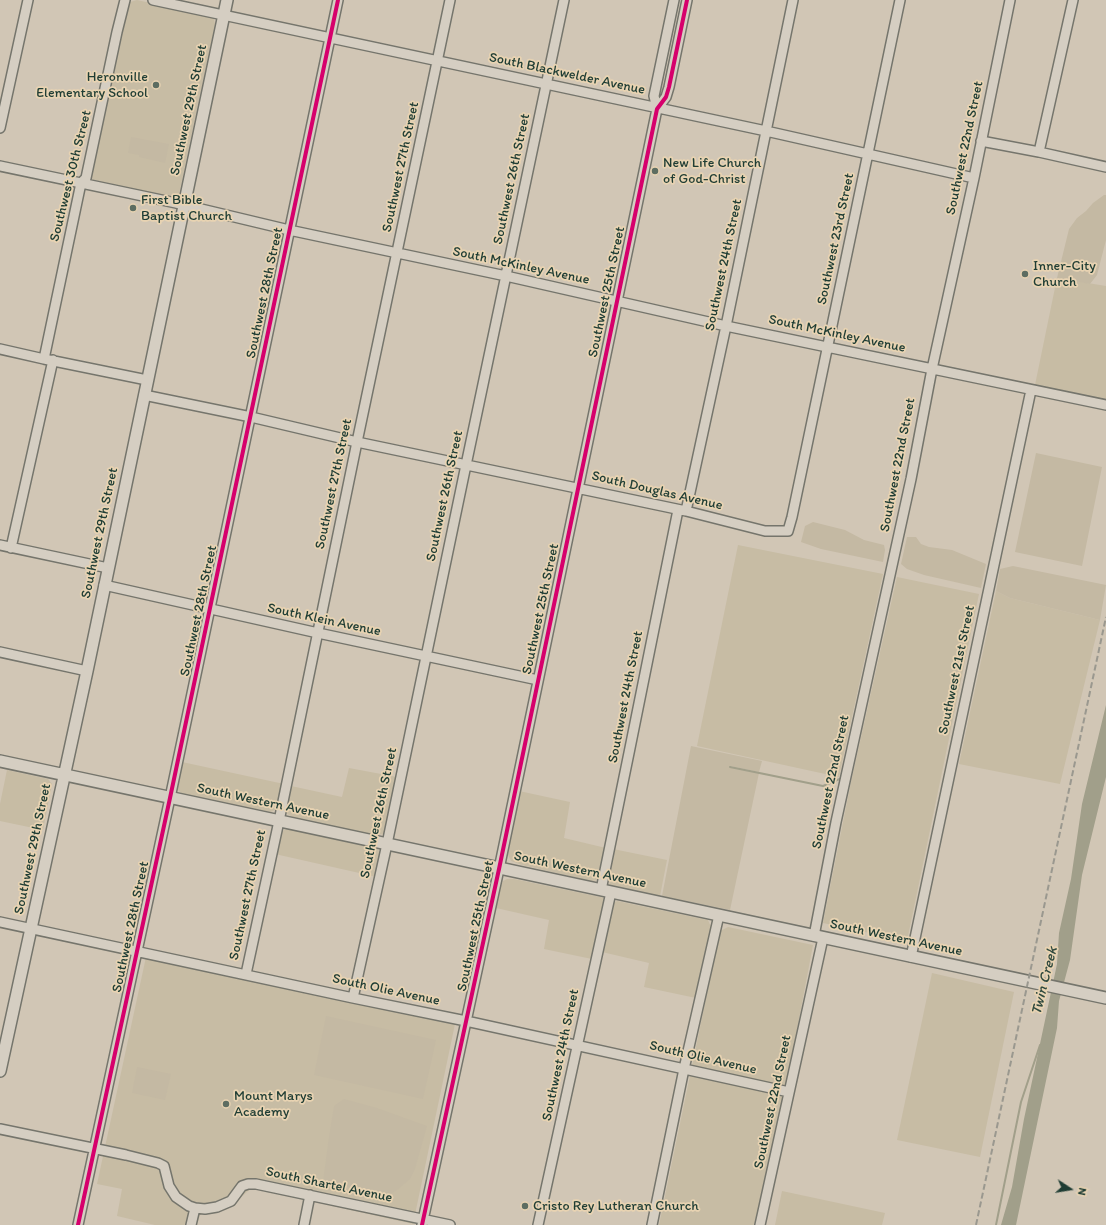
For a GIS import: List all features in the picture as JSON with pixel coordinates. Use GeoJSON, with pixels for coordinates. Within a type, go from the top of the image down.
{"type":"FeatureCollection","features":[{"type":"Feature","properties":{"kind":"main road","name":"Southwest 29th Street"},"geometry":{"type":"LineString","coordinates":[[0,1071],[87,671],[227,0]]}},
{"type":"Feature","properties":{"kind":"main road","name":"South Western Avenue"},"geometry":{"type":"LineString","coordinates":[[0,761],[1106,998]]}},
{"type":"Feature","properties":{"kind":"street"},"geometry":{"type":"LineString","coordinates":[[0,128],[28,0]]}},
{"type":"Feature","properties":{"kind":"street","name":"Southwest 30th Street"},"geometry":{"type":"LineString","coordinates":[[11,548],[81,183],[86,178],[125,0]]}},
{"type":"Feature","properties":{"kind":"street","name":"South Blackwelder Avenue"},"geometry":{"type":"LineString","coordinates":[[154,0],[657,109],[766,131],[974,178]]}},
{"type":"Feature","properties":{"kind":"street","name":"Southwest 28th Street"},"geometry":{"type":"LineString","coordinates":[[78,1225],[138,951],[338,0]]}},
{"type":"Feature","properties":{"kind":"street","name":"Southwest 27th Street"},"geometry":{"type":"LineString","coordinates":[[246,974],[450,0]]}},
{"type":"Feature","properties":{"kind":"street","name":"Southwest 26th Street"},"geometry":{"type":"LineString","coordinates":[[353,998],[387,844],[564,0]]}},
{"type":"Feature","properties":{"kind":"street","name":"Southwest 25th Street"},"geometry":{"type":"LineString","coordinates":[[657,109],[654,96],[674,0]]}},
{"type":"Feature","properties":{"kind":"street","name":"Southwest 25th Street"},"geometry":{"type":"LineString","coordinates":[[422,1222],[499,868],[657,109],[666,97],[670,87],[687,0]]}},
{"type":"Feature","properties":{"kind":"street","name":"Southwest 24th Street"},"geometry":{"type":"LineString","coordinates":[[538,1225],[577,1045],[606,891],[630,748],[682,510],[726,326],[793,0]]}},
{"type":"Feature","properties":{"kind":"street","name":"Southwest 23rd Street"},"geometry":{"type":"LineString","coordinates":[[788,531],[869,154],[900,0]]}},
{"type":"Feature","properties":{"kind":"street","name":"Southwest 22nd Street"},"geometry":{"type":"LineString","coordinates":[[760,1225],[789,1092],[818,937],[837,815],[911,479],[932,369],[974,178],[1010,0]]}},
{"type":"Feature","properties":{"kind":"street"},"geometry":{"type":"LineString","coordinates":[[1039,152],[1073,0]]}},
{"type":"Feature","properties":{"kind":"street"},"geometry":{"type":"LineString","coordinates":[[981,141],[1106,167]]}},
{"type":"Feature","properties":{"kind":"street","name":"South McKinley Avenue"},"geometry":{"type":"LineString","coordinates":[[0,166],[184,205],[289,230],[506,276],[726,326],[1106,405]]}},
{"type":"Feature","properties":{"kind":"street"},"geometry":{"type":"LineString","coordinates":[[0,349],[148,380]]}},
{"type":"Feature","properties":{"kind":"street","name":"Southwest 21st Street"},"geometry":{"type":"LineString","coordinates":[[911,957],[1030,390]]}},
{"type":"Feature","properties":{"kind":"street","name":"South Douglas Avenue"},"geometry":{"type":"LineString","coordinates":[[144,395],[250,417],[357,442],[682,510],[765,531],[788,531]]}},
{"type":"Feature","properties":{"kind":"street"},"geometry":{"type":"LineString","coordinates":[[0,545],[108,568]]}},
{"type":"Feature","properties":{"kind":"street","name":"South Klein Avenue"},"geometry":{"type":"LineString","coordinates":[[104,585],[538,680]]}},
{"type":"Feature","properties":{"kind":"street"},"geometry":{"type":"LineString","coordinates":[[0,652],[87,671]]}},
{"type":"Feature","properties":{"kind":"street"},"geometry":{"type":"LineString","coordinates":[[652,1225],[684,1069],[719,915]]}},
{"type":"Feature","properties":{"kind":"street","name":"South Olie Avenue"},"geometry":{"type":"LineString","coordinates":[[0,922],[466,1021],[789,1092]]}},
{"type":"Feature","properties":{"kind":"street"},"geometry":{"type":"LineString","coordinates":[[0,1129],[146,1159],[164,1166],[169,1186],[176,1197],[189,1206],[195,1208],[192,1225]]}},
{"type":"Feature","properties":{"kind":"street","name":"South Shartel Avenue"},"geometry":{"type":"LineString","coordinates":[[195,1208],[205,1209],[217,1207],[231,1201],[242,1186],[256,1184],[310,1195],[422,1222],[450,1225]]}},
{"type":"Feature","properties":{"kind":"street"},"geometry":{"type":"LineString","coordinates":[[304,1225],[310,1195]]}},
{"type":"Feature","properties":{"kind":"shaded area","name":"Heronville Elementary School"},"geometry":{"type":"Polygon","coordinates":[[[137,0],[209,16],[214,19],[215,24],[179,194],[170,199],[94,183],[91,176],[128,4],[137,0]]]}},
{"type":"Feature","properties":{"kind":"shaded area"},"geometry":{"type":"Polygon","coordinates":[[[131,137],[169,144],[165,163],[128,153],[131,137]]]}},
{"type":"Feature","properties":{"kind":"shaded area"},"geometry":{"type":"Polygon","coordinates":[[[1104,195],[1106,195],[1106,240],[1097,275],[1090,284],[1057,278],[1069,229],[1077,218],[1104,195]]]}},
{"type":"Feature","properties":{"kind":"shaded area"},"geometry":{"type":"Polygon","coordinates":[[[1057,278],[1106,286],[1106,400],[1035,385],[1057,278]]]}},
{"type":"Feature","properties":{"kind":"shaded area"},"geometry":{"type":"Polygon","coordinates":[[[1036,453],[1102,467],[1082,566],[1015,552],[1036,453]]]}},
{"type":"Feature","properties":{"kind":"shaded area"},"geometry":{"type":"Polygon","coordinates":[[[813,522],[845,530],[864,540],[884,545],[885,550],[883,562],[821,549],[801,542],[805,526],[813,522]]]}},
{"type":"Feature","properties":{"kind":"shaded area"},"geometry":{"type":"Polygon","coordinates":[[[907,537],[916,537],[921,544],[929,547],[952,550],[986,564],[981,588],[924,575],[907,569],[901,564],[907,537]]]}},
{"type":"Feature","properties":{"kind":"shaded area"},"geometry":{"type":"Polygon","coordinates":[[[738,545],[883,574],[839,777],[697,746],[738,545]]]}},
{"type":"Feature","properties":{"kind":"shaded area"},"geometry":{"type":"Polygon","coordinates":[[[1013,566],[1106,585],[1100,620],[1010,598],[996,591],[1000,569],[1013,566]]]}},
{"type":"Feature","properties":{"kind":"shaded area"},"geometry":{"type":"Polygon","coordinates":[[[897,577],[979,594],[907,941],[823,923],[851,782],[897,577]]]}},
{"type":"Feature","properties":{"kind":"shaded area"},"geometry":{"type":"Polygon","coordinates":[[[996,591],[1010,598],[1100,620],[1060,784],[959,764],[996,591]]]}},
{"type":"Feature","properties":{"kind":"shaded area"},"geometry":{"type":"Polygon","coordinates":[[[1106,705],[1106,777],[1082,875],[1070,960],[1059,1001],[1057,1028],[1016,1225],[1001,1225],[1012,1187],[1024,1119],[1057,964],[1059,933],[1071,879],[1082,804],[1106,705]]]}},
{"type":"Feature","properties":{"kind":"shaded area"},"geometry":{"type":"Polygon","coordinates":[[[691,746],[762,761],[759,772],[730,766],[759,773],[730,910],[662,896],[691,746]]]}},
{"type":"Feature","properties":{"kind":"shaded area"},"geometry":{"type":"Polygon","coordinates":[[[182,762],[284,784],[277,809],[271,812],[182,794],[178,790],[177,784],[182,762]]]}},
{"type":"Feature","properties":{"kind":"shaded area"},"geometry":{"type":"Polygon","coordinates":[[[349,768],[397,777],[386,832],[384,834],[376,835],[295,818],[285,812],[291,786],[342,797],[349,768]]]}},
{"type":"Feature","properties":{"kind":"shaded area"},"geometry":{"type":"Polygon","coordinates":[[[7,770],[48,779],[52,784],[43,830],[0,821],[0,804],[7,770]]]}},
{"type":"Feature","properties":{"kind":"shaded area"},"geometry":{"type":"Polygon","coordinates":[[[519,791],[570,802],[564,838],[606,848],[601,874],[598,880],[591,881],[522,865],[511,861],[507,853],[519,791]]]}},
{"type":"Feature","properties":{"kind":"shaded area"},"geometry":{"type":"Polygon","coordinates":[[[290,829],[378,849],[381,854],[377,877],[275,854],[281,833],[284,830],[290,829]]]}},
{"type":"Feature","properties":{"kind":"shaded area"},"geometry":{"type":"Polygon","coordinates":[[[613,849],[667,860],[660,896],[610,885],[608,876],[613,849]]]}},
{"type":"Feature","properties":{"kind":"shaded area"},"geometry":{"type":"Polygon","coordinates":[[[507,879],[514,879],[605,898],[592,959],[544,949],[549,920],[496,908],[501,886],[503,881],[507,879]]]}},
{"type":"Feature","properties":{"kind":"shaded area"},"geometry":{"type":"Polygon","coordinates":[[[617,901],[708,920],[711,927],[711,932],[696,998],[644,987],[649,963],[602,952],[612,904],[617,901]]]}},
{"type":"Feature","properties":{"kind":"shaded area"},"geometry":{"type":"Polygon","coordinates":[[[728,927],[813,945],[760,1225],[659,1225],[720,931],[728,927]]]}},
{"type":"Feature","properties":{"kind":"shaded area"},"geometry":{"type":"Polygon","coordinates":[[[146,957],[455,1024],[413,1224],[252,1188],[228,1208],[202,1213],[197,1225],[155,1225],[117,1216],[122,1189],[97,1184],[146,957]]]}},
{"type":"Feature","properties":{"kind":"shaded area"},"geometry":{"type":"Polygon","coordinates":[[[932,973],[1014,992],[980,1157],[897,1140],[932,973]]]}},
{"type":"Feature","properties":{"kind":"shaded area"},"geometry":{"type":"Polygon","coordinates":[[[326,1016],[436,1040],[423,1099],[314,1075],[326,1016]]]}},
{"type":"Feature","properties":{"kind":"shaded area"},"geometry":{"type":"Polygon","coordinates":[[[137,1067],[171,1074],[165,1100],[132,1093],[137,1067]]]}},
{"type":"Feature","properties":{"kind":"shaded area"},"geometry":{"type":"Polygon","coordinates":[[[344,1099],[377,1108],[427,1126],[415,1169],[410,1179],[392,1193],[383,1194],[323,1182],[334,1106],[344,1099]]]}},
{"type":"Feature","properties":{"kind":"shaded area"},"geometry":{"type":"Polygon","coordinates":[[[782,1191],[885,1213],[882,1225],[775,1225],[782,1191]]]}},
{"type":"Feature","properties":{"kind":"waterway"},"geometry":{"type":"LineString","coordinates":[[730,767],[823,786],[842,778]]}},
{"type":"Feature","properties":{"kind":"waterway","name":"Twin Creek"},"geometry":{"type":"LineString","coordinates":[[996,1225],[1021,1102],[1040,1045]]}},
{"type":"Feature","properties":{"kind":"railway"},"geometry":{"type":"LineString","coordinates":[[976,1225],[1106,617]]}},
{"type":"Feature","properties":{"kind":"cycle path"},"geometry":{"type":"LineString","coordinates":[[78,1225],[170,798],[338,0]]}},
{"type":"Feature","properties":{"kind":"cycle path"},"geometry":{"type":"LineString","coordinates":[[422,1225],[499,869],[657,109],[666,97],[669,87],[687,0]]}},
{"type":"Feature","properties":{"kind":"place","name":"Heronville Elementary School"},"geometry":{"type":"Point","coordinates":[156,85]}},
{"type":"Feature","properties":{"kind":"place","name":"New Life Church of God-Christ"},"geometry":{"type":"Point","coordinates":[655,171]}},
{"type":"Feature","properties":{"kind":"place","name":"First Bible Baptist Church"},"geometry":{"type":"Point","coordinates":[133,208]}},
{"type":"Feature","properties":{"kind":"place","name":"Inner-City Church"},"geometry":{"type":"Point","coordinates":[1025,274]}},
{"type":"Feature","properties":{"kind":"place","name":"Mount Marys Academy"},"geometry":{"type":"Point","coordinates":[226,1104]}},
{"type":"Feature","properties":{"kind":"place","name":"Cristo Rey Lutheran Church"},"geometry":{"type":"Point","coordinates":[525,1206]}}]}
